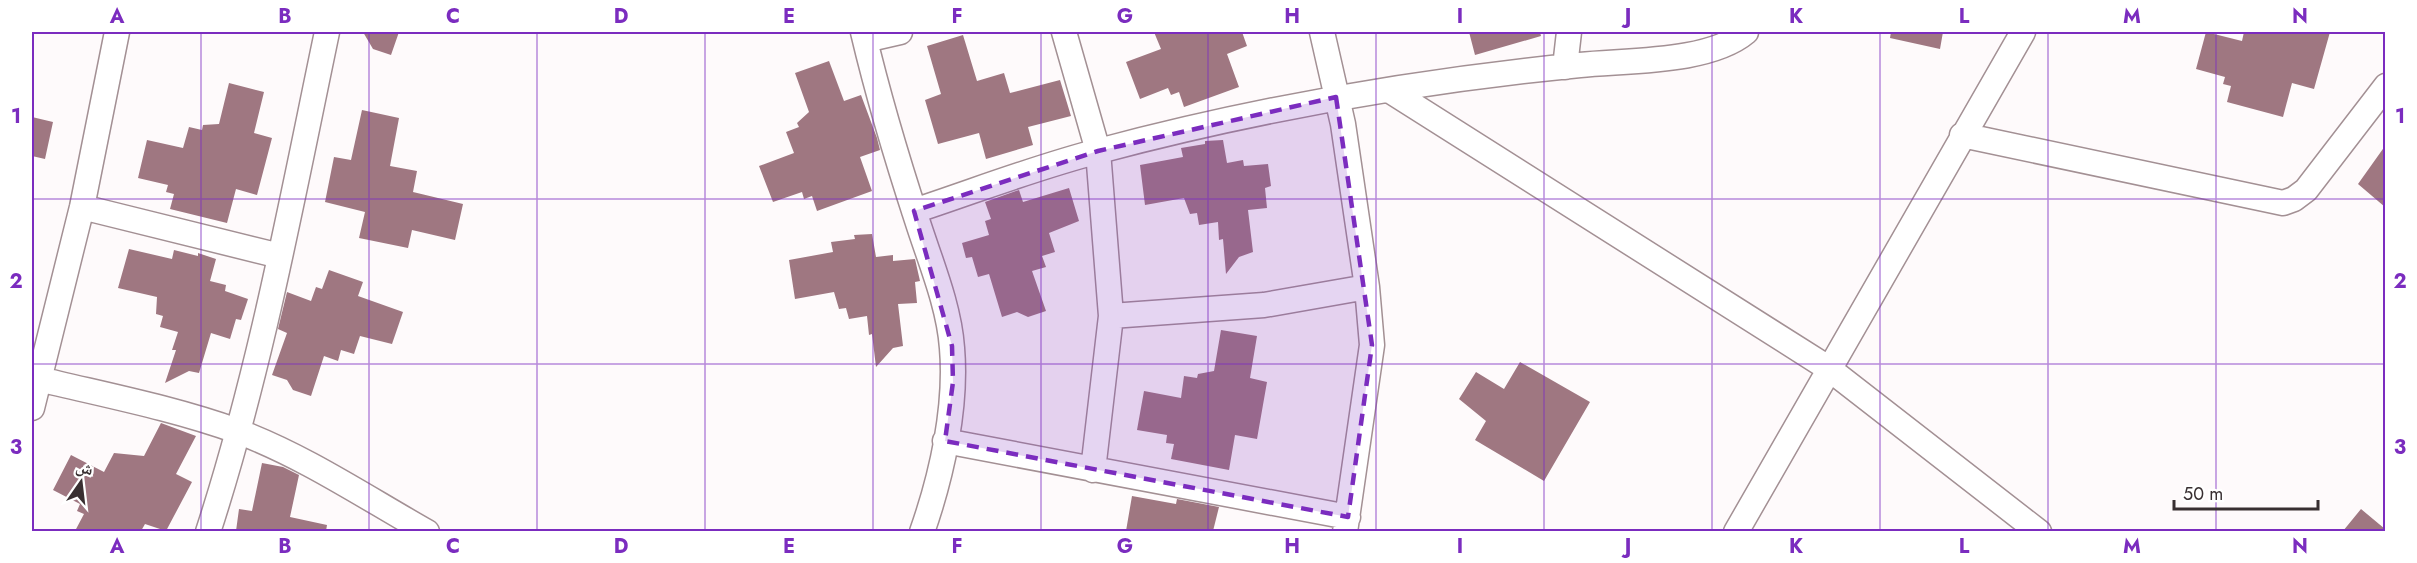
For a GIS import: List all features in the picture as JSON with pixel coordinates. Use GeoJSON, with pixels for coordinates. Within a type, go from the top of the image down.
{"type":"FeatureCollection","features":[{"type":"Feature","properties":{"kind":"street"},"geometry":{"type":"LineString","coordinates":[[32,408],[82,207],[117,32]]}},
{"type":"Feature","properties":{"kind":"street"},"geometry":{"type":"LineString","coordinates":[[208,531],[238,432],[280,256],[327,32]]}},
{"type":"Feature","properties":{"kind":"street"},"geometry":{"type":"LineString","coordinates":[[900,32],[864,36],[914,211],[944,305],[952,346],[954,382],[945,441],[922,531]]}},
{"type":"Feature","properties":{"kind":"street"},"geometry":{"type":"LineString","coordinates":[[1064,32],[1098,151],[1111,316],[1093,470]]}},
{"type":"Feature","properties":{"kind":"street"},"geometry":{"type":"LineString","coordinates":[[945,441],[1346,524],[1372,345],[1367,287],[1336,97],[1322,32]]}},
{"type":"Feature","properties":{"kind":"street"},"geometry":{"type":"LineString","coordinates":[[1565,67],[1569,32]]}},
{"type":"Feature","properties":{"kind":"street"},"geometry":{"type":"LineString","coordinates":[[914,211],[1098,151],[1336,97],[1565,67],[1676,56],[1724,46],[1746,32]]}},
{"type":"Feature","properties":{"kind":"street"},"geometry":{"type":"LineString","coordinates":[[1736,531],[2023,32]]}},
{"type":"Feature","properties":{"kind":"street"},"geometry":{"type":"LineString","coordinates":[[1962,135],[2283,203],[2294,199],[2306,190],[2385,86]]}},
{"type":"Feature","properties":{"kind":"street"},"geometry":{"type":"LineString","coordinates":[[1389,90],[1828,368],[2039,531]]}},
{"type":"Feature","properties":{"kind":"street"},"geometry":{"type":"LineString","coordinates":[[82,207],[280,256]]}},
{"type":"Feature","properties":{"kind":"street"},"geometry":{"type":"LineString","coordinates":[[1111,316],[1264,305],[1367,287]]}},
{"type":"Feature","properties":{"kind":"street"},"geometry":{"type":"LineString","coordinates":[[39,379],[177,412],[238,432],[290,454],[427,531]]}},
{"type":"Feature","properties":{"kind":"highlighted area"},"geometry":{"type":"Polygon","coordinates":[[[1336,97],[1372,345],[1348,517],[945,441],[953,382],[952,346],[914,211],[1098,151],[1336,97]]]}},
{"type":"Feature","properties":{"kind":"building"},"geometry":{"type":"Polygon","coordinates":[[[363,32],[399,32],[391,55],[373,49],[363,32]]]}},
{"type":"Feature","properties":{"kind":"building"},"geometry":{"type":"Polygon","coordinates":[[[1154,32],[1242,32],[1247,46],[1227,54],[1239,87],[1184,107],[1179,92],[1171,95],[1168,88],[1140,99],[1126,62],[1161,49],[1154,32]]]}},
{"type":"Feature","properties":{"kind":"building"},"geometry":{"type":"Polygon","coordinates":[[[1469,32],[1540,32],[1541,36],[1475,55],[1469,32]]]}},
{"type":"Feature","properties":{"kind":"building"},"geometry":{"type":"Polygon","coordinates":[[[1891,32],[1943,32],[1940,49],[1890,38],[1891,32]]]}},
{"type":"Feature","properties":{"kind":"building"},"geometry":{"type":"Polygon","coordinates":[[[2206,32],[2242,41],[2244,32],[2330,32],[2314,89],[2292,83],[2283,117],[2227,102],[2231,86],[2223,84],[2225,77],[2196,69],[2206,32]]]}},
{"type":"Feature","properties":{"kind":"building"},"geometry":{"type":"Polygon","coordinates":[[[963,35],[977,81],[1004,73],[1010,93],[1060,80],[1071,116],[1028,127],[1033,145],[986,159],[979,133],[938,144],[925,100],[941,94],[927,46],[963,35]]]}},
{"type":"Feature","properties":{"kind":"building"},"geometry":{"type":"Polygon","coordinates":[[[829,61],[844,101],[861,95],[877,138],[880,150],[860,157],[872,191],[817,211],[812,196],[804,199],[802,192],[773,202],[759,166],[794,153],[786,132],[799,127],[797,123],[809,112],[795,73],[829,61]]]}},
{"type":"Feature","properties":{"kind":"building"},"geometry":{"type":"Polygon","coordinates":[[[229,83],[264,92],[254,133],[272,138],[257,195],[236,189],[227,223],[170,209],[174,194],[166,192],[168,185],[138,178],[147,140],[183,148],[189,127],[202,130],[203,125],[219,124],[229,83]]]}},
{"type":"Feature","properties":{"kind":"building"},"geometry":{"type":"Polygon","coordinates":[[[362,110],[399,118],[390,166],[417,171],[413,192],[463,204],[455,240],[412,230],[408,248],[359,238],[365,212],[325,202],[334,157],[351,160],[362,110]]]}},
{"type":"Feature","properties":{"kind":"building"},"geometry":{"type":"Polygon","coordinates":[[[32,117],[53,122],[45,159],[32,156],[32,117]]]}},
{"type":"Feature","properties":{"kind":"building"},"geometry":{"type":"Polygon","coordinates":[[[1223,140],[1227,163],[1243,160],[1244,166],[1268,164],[1271,186],[1265,188],[1267,208],[1248,210],[1253,252],[1239,257],[1226,274],[1223,239],[1219,240],[1218,222],[1199,225],[1197,213],[1190,214],[1184,198],[1145,205],[1140,165],[1183,157],[1181,148],[1205,144],[1205,141],[1223,140]]]}},
{"type":"Feature","properties":{"kind":"building"},"geometry":{"type":"Polygon","coordinates":[[[2385,146],[2385,207],[2358,184],[2385,146]]]}},
{"type":"Feature","properties":{"kind":"building"},"geometry":{"type":"Polygon","coordinates":[[[1069,188],[1079,221],[1049,233],[1055,252],[1042,256],[1046,267],[1032,271],[1046,311],[1028,317],[1017,312],[1002,317],[989,274],[978,277],[972,257],[966,258],[962,243],[989,235],[985,221],[991,219],[985,202],[1019,190],[1023,202],[1069,188]]]}},
{"type":"Feature","properties":{"kind":"building"},"geometry":{"type":"Polygon","coordinates":[[[872,234],[876,257],[893,255],[893,261],[915,259],[920,281],[915,282],[917,303],[898,304],[903,346],[893,348],[876,367],[867,316],[849,319],[846,308],[839,309],[834,292],[795,299],[789,260],[833,252],[831,242],[855,239],[854,235],[872,234]]]}},
{"type":"Feature","properties":{"kind":"building"},"geometry":{"type":"Polygon","coordinates":[[[129,249],[172,259],[174,250],[198,256],[198,253],[216,259],[210,281],[226,285],[225,291],[248,299],[241,320],[236,319],[230,339],[211,333],[199,373],[189,371],[165,383],[176,350],[172,350],[178,332],[160,327],[163,316],[156,314],[157,297],[118,288],[129,249]]]}},
{"type":"Feature","properties":{"kind":"building"},"geometry":{"type":"Polygon","coordinates":[[[329,270],[363,282],[358,296],[403,312],[392,344],[360,336],[354,354],[341,350],[338,361],[324,356],[311,396],[293,390],[287,380],[272,375],[287,333],[278,329],[287,292],[311,301],[316,287],[322,289],[329,270]]]}},
{"type":"Feature","properties":{"kind":"building"},"geometry":{"type":"Polygon","coordinates":[[[1221,330],[1257,336],[1250,378],[1267,382],[1257,439],[1235,435],[1229,470],[1171,459],[1174,444],[1166,443],[1167,435],[1137,430],[1144,391],[1181,398],[1184,376],[1197,378],[1198,374],[1214,371],[1221,330]]]}},
{"type":"Feature","properties":{"kind":"building"},"geometry":{"type":"Polygon","coordinates":[[[1520,362],[1590,402],[1544,481],[1475,440],[1486,421],[1459,399],[1476,372],[1504,389],[1520,362]]]}},
{"type":"Feature","properties":{"kind":"building"},"geometry":{"type":"Polygon","coordinates":[[[161,423],[196,436],[176,474],[192,482],[166,531],[145,524],[141,531],[75,531],[84,514],[77,511],[80,504],[53,490],[71,455],[104,472],[114,453],[144,456],[161,423]]]}},
{"type":"Feature","properties":{"kind":"building"},"geometry":{"type":"Polygon","coordinates":[[[262,463],[283,467],[299,475],[290,517],[327,525],[326,531],[236,531],[239,509],[252,511],[262,463]]]}},
{"type":"Feature","properties":{"kind":"building"},"geometry":{"type":"Polygon","coordinates":[[[1132,496],[1176,504],[1177,499],[1219,507],[1213,531],[1126,531],[1132,496]]]}},
{"type":"Feature","properties":{"kind":"building"},"geometry":{"type":"Polygon","coordinates":[[[2361,509],[2385,529],[2385,531],[2343,531],[2361,509]]]}}]}
